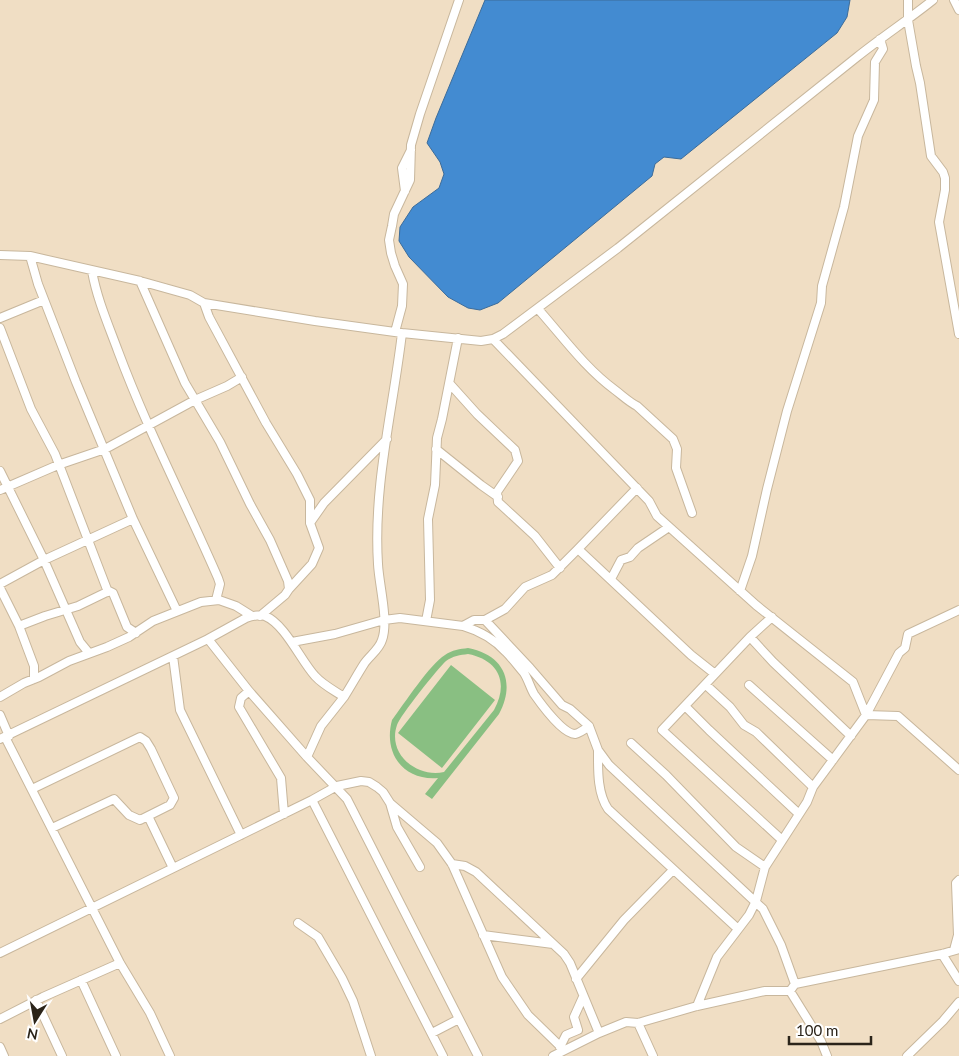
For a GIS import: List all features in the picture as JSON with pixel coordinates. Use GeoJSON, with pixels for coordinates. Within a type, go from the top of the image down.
{"type":"FeatureCollection","features":[{"type":"Feature","properties":{"kind":"street"},"geometry":{"type":"LineString","coordinates":[[307,757],[321,726],[344,697],[364,664],[381,643],[384,635],[377,531],[382,468],[396,384],[403,284],[393,262],[389,240],[394,214],[411,174],[411,150],[420,114],[459,0]]}},
{"type":"Feature","properties":{"kind":"street"},"geometry":{"type":"LineString","coordinates":[[908,0],[908,20],[931,156],[943,172],[945,178],[945,190],[939,222],[959,334]]}},
{"type":"Feature","properties":{"kind":"street"},"geometry":{"type":"LineString","coordinates":[[0,255],[30,256],[140,281],[190,295],[204,303],[308,320],[399,332],[481,340],[493,339],[538,309],[672,206],[880,39],[933,0]]}},
{"type":"Feature","properties":{"kind":"street"},"geometry":{"type":"LineString","coordinates":[[954,0],[959,10]]}},
{"type":"Feature","properties":{"kind":"street"},"geometry":{"type":"LineString","coordinates":[[740,591],[752,556],[787,411],[821,303],[822,286],[844,208],[858,136],[874,100],[875,62],[883,49],[880,39]]}},
{"type":"Feature","properties":{"kind":"street"},"geometry":{"type":"LineString","coordinates":[[30,256],[44,300],[76,382],[133,519],[177,611]]}},
{"type":"Feature","properties":{"kind":"street"},"geometry":{"type":"LineString","coordinates":[[92,271],[98,299],[124,369],[218,578],[219,587],[216,600]]}},
{"type":"Feature","properties":{"kind":"street"},"geometry":{"type":"LineString","coordinates":[[140,281],[171,355],[236,472],[283,569],[289,589]]}},
{"type":"Feature","properties":{"kind":"street"},"geometry":{"type":"LineString","coordinates":[[0,318],[44,300]]}},
{"type":"Feature","properties":{"kind":"street"},"geometry":{"type":"LineString","coordinates":[[4,737],[208,639],[229,626],[256,616],[285,595],[312,564],[319,548],[310,523],[310,500],[289,458],[266,423],[208,317],[204,303]]}},
{"type":"Feature","properties":{"kind":"street"},"geometry":{"type":"LineString","coordinates":[[538,309],[596,375],[631,403],[638,406],[673,439],[677,449],[676,468],[692,513]]}},
{"type":"Feature","properties":{"kind":"street"},"geometry":{"type":"LineString","coordinates":[[0,328],[31,409],[50,442],[108,592],[112,593],[127,627],[136,634]]}},
{"type":"Feature","properties":{"kind":"street"},"geometry":{"type":"LineString","coordinates":[[426,620],[430,600],[428,519],[435,485],[437,438],[450,384],[458,338]]}},
{"type":"Feature","properties":{"kind":"street"},"geometry":{"type":"LineString","coordinates":[[493,339],[637,488],[649,501],[657,516],[740,591],[854,682],[866,715]]}},
{"type":"Feature","properties":{"kind":"street"},"geometry":{"type":"LineString","coordinates":[[4,488],[58,465],[105,449],[149,427],[195,400],[242,377]]}},
{"type":"Feature","properties":{"kind":"street"},"geometry":{"type":"LineString","coordinates":[[450,384],[477,414],[515,450],[518,461],[497,492],[498,502],[535,536],[560,568]]}},
{"type":"Feature","properties":{"kind":"street"},"geometry":{"type":"LineString","coordinates":[[310,523],[324,503],[387,439]]}},
{"type":"Feature","properties":{"kind":"street"},"geometry":{"type":"LineString","coordinates":[[436,449],[481,486],[498,496]]}},
{"type":"Feature","properties":{"kind":"street"},"geometry":{"type":"LineString","coordinates":[[0,471],[4,488],[44,560],[80,642],[89,653]]}},
{"type":"Feature","properties":{"kind":"street"},"geometry":{"type":"LineString","coordinates":[[463,626],[474,620],[485,620],[505,609],[525,587],[552,575],[637,488]]}},
{"type":"Feature","properties":{"kind":"street"},"geometry":{"type":"LineString","coordinates":[[0,584],[44,560],[133,519]]}},
{"type":"Feature","properties":{"kind":"street"},"geometry":{"type":"LineString","coordinates":[[611,579],[621,560],[630,557],[638,548],[669,527]]}},
{"type":"Feature","properties":{"kind":"street"},"geometry":{"type":"LineString","coordinates":[[578,549],[715,674]]}},
{"type":"Feature","properties":{"kind":"street"},"geometry":{"type":"LineString","coordinates":[[0,588],[19,626],[34,666],[34,679]]}},
{"type":"Feature","properties":{"kind":"street"},"geometry":{"type":"LineString","coordinates":[[19,626],[78,606],[108,592]]}},
{"type":"Feature","properties":{"kind":"street"},"geometry":{"type":"LineString","coordinates":[[0,697],[69,661],[136,634],[153,621],[201,602],[216,600],[236,606],[256,616],[265,616],[271,620],[292,642],[317,678],[344,697]]}},
{"type":"Feature","properties":{"kind":"street"},"geometry":{"type":"LineString","coordinates":[[697,1006],[717,958],[756,901],[765,867],[814,788],[866,715],[899,653],[905,648],[908,634],[959,610]]}},
{"type":"Feature","properties":{"kind":"street"},"geometry":{"type":"LineString","coordinates":[[772,617],[750,637],[662,730],[782,840]]}},
{"type":"Feature","properties":{"kind":"street"},"geometry":{"type":"LineString","coordinates":[[292,642],[335,634],[384,620],[400,618],[463,626],[494,640],[507,652],[525,674],[534,693],[548,712],[570,733],[578,733],[589,726]]}},
{"type":"Feature","properties":{"kind":"street"},"geometry":{"type":"LineString","coordinates":[[485,620],[562,706],[570,709],[589,726],[598,750],[598,772],[605,804],[673,870],[738,929]]}},
{"type":"Feature","properties":{"kind":"street"},"geometry":{"type":"LineString","coordinates":[[750,637],[773,662],[851,736]]}},
{"type":"Feature","properties":{"kind":"street"},"geometry":{"type":"LineString","coordinates":[[208,639],[249,691],[307,757],[347,798],[478,1056]]}},
{"type":"Feature","properties":{"kind":"street"},"geometry":{"type":"LineString","coordinates":[[173,656],[180,710],[241,835]]}},
{"type":"Feature","properties":{"kind":"street"},"geometry":{"type":"LineString","coordinates":[[706,685],[730,707],[744,725],[756,732],[814,788]]}},
{"type":"Feature","properties":{"kind":"street"},"geometry":{"type":"LineString","coordinates":[[749,685],[833,760]]}},
{"type":"Feature","properties":{"kind":"street"},"geometry":{"type":"LineString","coordinates":[[249,691],[243,695],[239,702],[239,707],[280,778],[284,814]]}},
{"type":"Feature","properties":{"kind":"street"},"geometry":{"type":"LineString","coordinates":[[685,706],[708,730],[799,814]]}},
{"type":"Feature","properties":{"kind":"street"},"geometry":{"type":"LineString","coordinates":[[0,715],[4,737],[120,963],[145,1004],[170,1056]]}},
{"type":"Feature","properties":{"kind":"street"},"geometry":{"type":"LineString","coordinates":[[866,715],[898,716],[959,770]]}},
{"type":"Feature","properties":{"kind":"street"},"geometry":{"type":"LineString","coordinates":[[32,789],[140,737],[146,741],[174,798],[170,805],[140,820],[134,818],[114,799],[52,828]]}},
{"type":"Feature","properties":{"kind":"street"},"geometry":{"type":"LineString","coordinates":[[631,743],[666,775],[736,847],[765,867]]}},
{"type":"Feature","properties":{"kind":"street"},"geometry":{"type":"LineString","coordinates":[[598,750],[624,779],[763,909],[781,944],[792,987],[827,1056]]}},
{"type":"Feature","properties":{"kind":"street"},"geometry":{"type":"LineString","coordinates":[[0,953],[284,814],[336,786],[361,781],[369,782],[383,792],[390,803],[397,827],[420,867]]}},
{"type":"Feature","properties":{"kind":"street"},"geometry":{"type":"LineString","coordinates":[[312,800],[443,1056]]}},
{"type":"Feature","properties":{"kind":"street"},"geometry":{"type":"LineString","coordinates":[[390,803],[437,843],[452,864],[502,977],[528,1015],[562,1049]]}},
{"type":"Feature","properties":{"kind":"street"},"geometry":{"type":"LineString","coordinates":[[148,816],[173,868]]}},
{"type":"Feature","properties":{"kind":"street"},"geometry":{"type":"LineString","coordinates":[[452,864],[465,866],[476,872],[564,954],[599,1033]]}},
{"type":"Feature","properties":{"kind":"street"},"geometry":{"type":"LineString","coordinates":[[576,980],[624,920],[673,870]]}},
{"type":"Feature","properties":{"kind":"street"},"geometry":{"type":"LineString","coordinates":[[553,1056],[562,1049],[626,1022],[638,1023],[697,1006],[942,954],[956,949],[958,935],[956,883],[959,880]]}},
{"type":"Feature","properties":{"kind":"street"},"geometry":{"type":"LineString","coordinates":[[298,923],[318,937],[342,978],[353,1001],[371,1056]]}},
{"type":"Feature","properties":{"kind":"street"},"geometry":{"type":"LineString","coordinates":[[483,935],[553,944]]}},
{"type":"Feature","properties":{"kind":"street"},"geometry":{"type":"LineString","coordinates":[[942,954],[959,981]]}},
{"type":"Feature","properties":{"kind":"street"},"geometry":{"type":"LineString","coordinates":[[0,1019],[36,1000],[120,963]]}},
{"type":"Feature","properties":{"kind":"street"},"geometry":{"type":"LineString","coordinates":[[81,980],[116,1056]]}},
{"type":"Feature","properties":{"kind":"street"},"geometry":{"type":"LineString","coordinates":[[562,1049],[566,1035],[578,1030],[574,1017],[583,997]]}},
{"type":"Feature","properties":{"kind":"street"},"geometry":{"type":"LineString","coordinates":[[36,1000],[62,1056]]}},
{"type":"Feature","properties":{"kind":"street"},"geometry":{"type":"LineString","coordinates":[[908,1056],[959,1002]]}},
{"type":"Feature","properties":{"kind":"street"},"geometry":{"type":"LineString","coordinates":[[432,1033],[459,1018]]}},
{"type":"Feature","properties":{"kind":"street"},"geometry":{"type":"LineString","coordinates":[[638,1023],[653,1056]]}},
{"type":"Feature","properties":{"kind":"street"},"geometry":{"type":"LineString","coordinates":[[0,1047],[4,1056]]}},
{"type":"Feature","properties":{"kind":"green space"},"geometry":{"type":"Polygon","coordinates":[[[468,648],[490,657],[498,664],[506,681],[504,702],[499,714],[432,799],[425,794],[438,778],[426,778],[415,775],[398,762],[393,754],[390,743],[392,720],[425,675],[439,660],[450,652],[468,648]],[[468,654],[459,655],[446,661],[400,720],[395,736],[396,745],[400,754],[407,762],[424,771],[444,772],[494,710],[501,691],[501,682],[494,667],[479,657],[468,654]]]}},
{"type":"Feature","properties":{"kind":"green space"},"geometry":{"type":"Polygon","coordinates":[[[451,665],[495,700],[442,768],[398,733],[451,665]]]}},
{"type":"Feature","properties":{"kind":"water"},"geometry":{"type":"Polygon","coordinates":[[[485,0],[850,0],[847,17],[837,33],[681,159],[664,157],[655,164],[652,176],[498,303],[480,310],[468,308],[448,297],[409,257],[399,241],[400,227],[413,207],[439,188],[444,174],[440,162],[427,143],[485,0]]]}}]}
